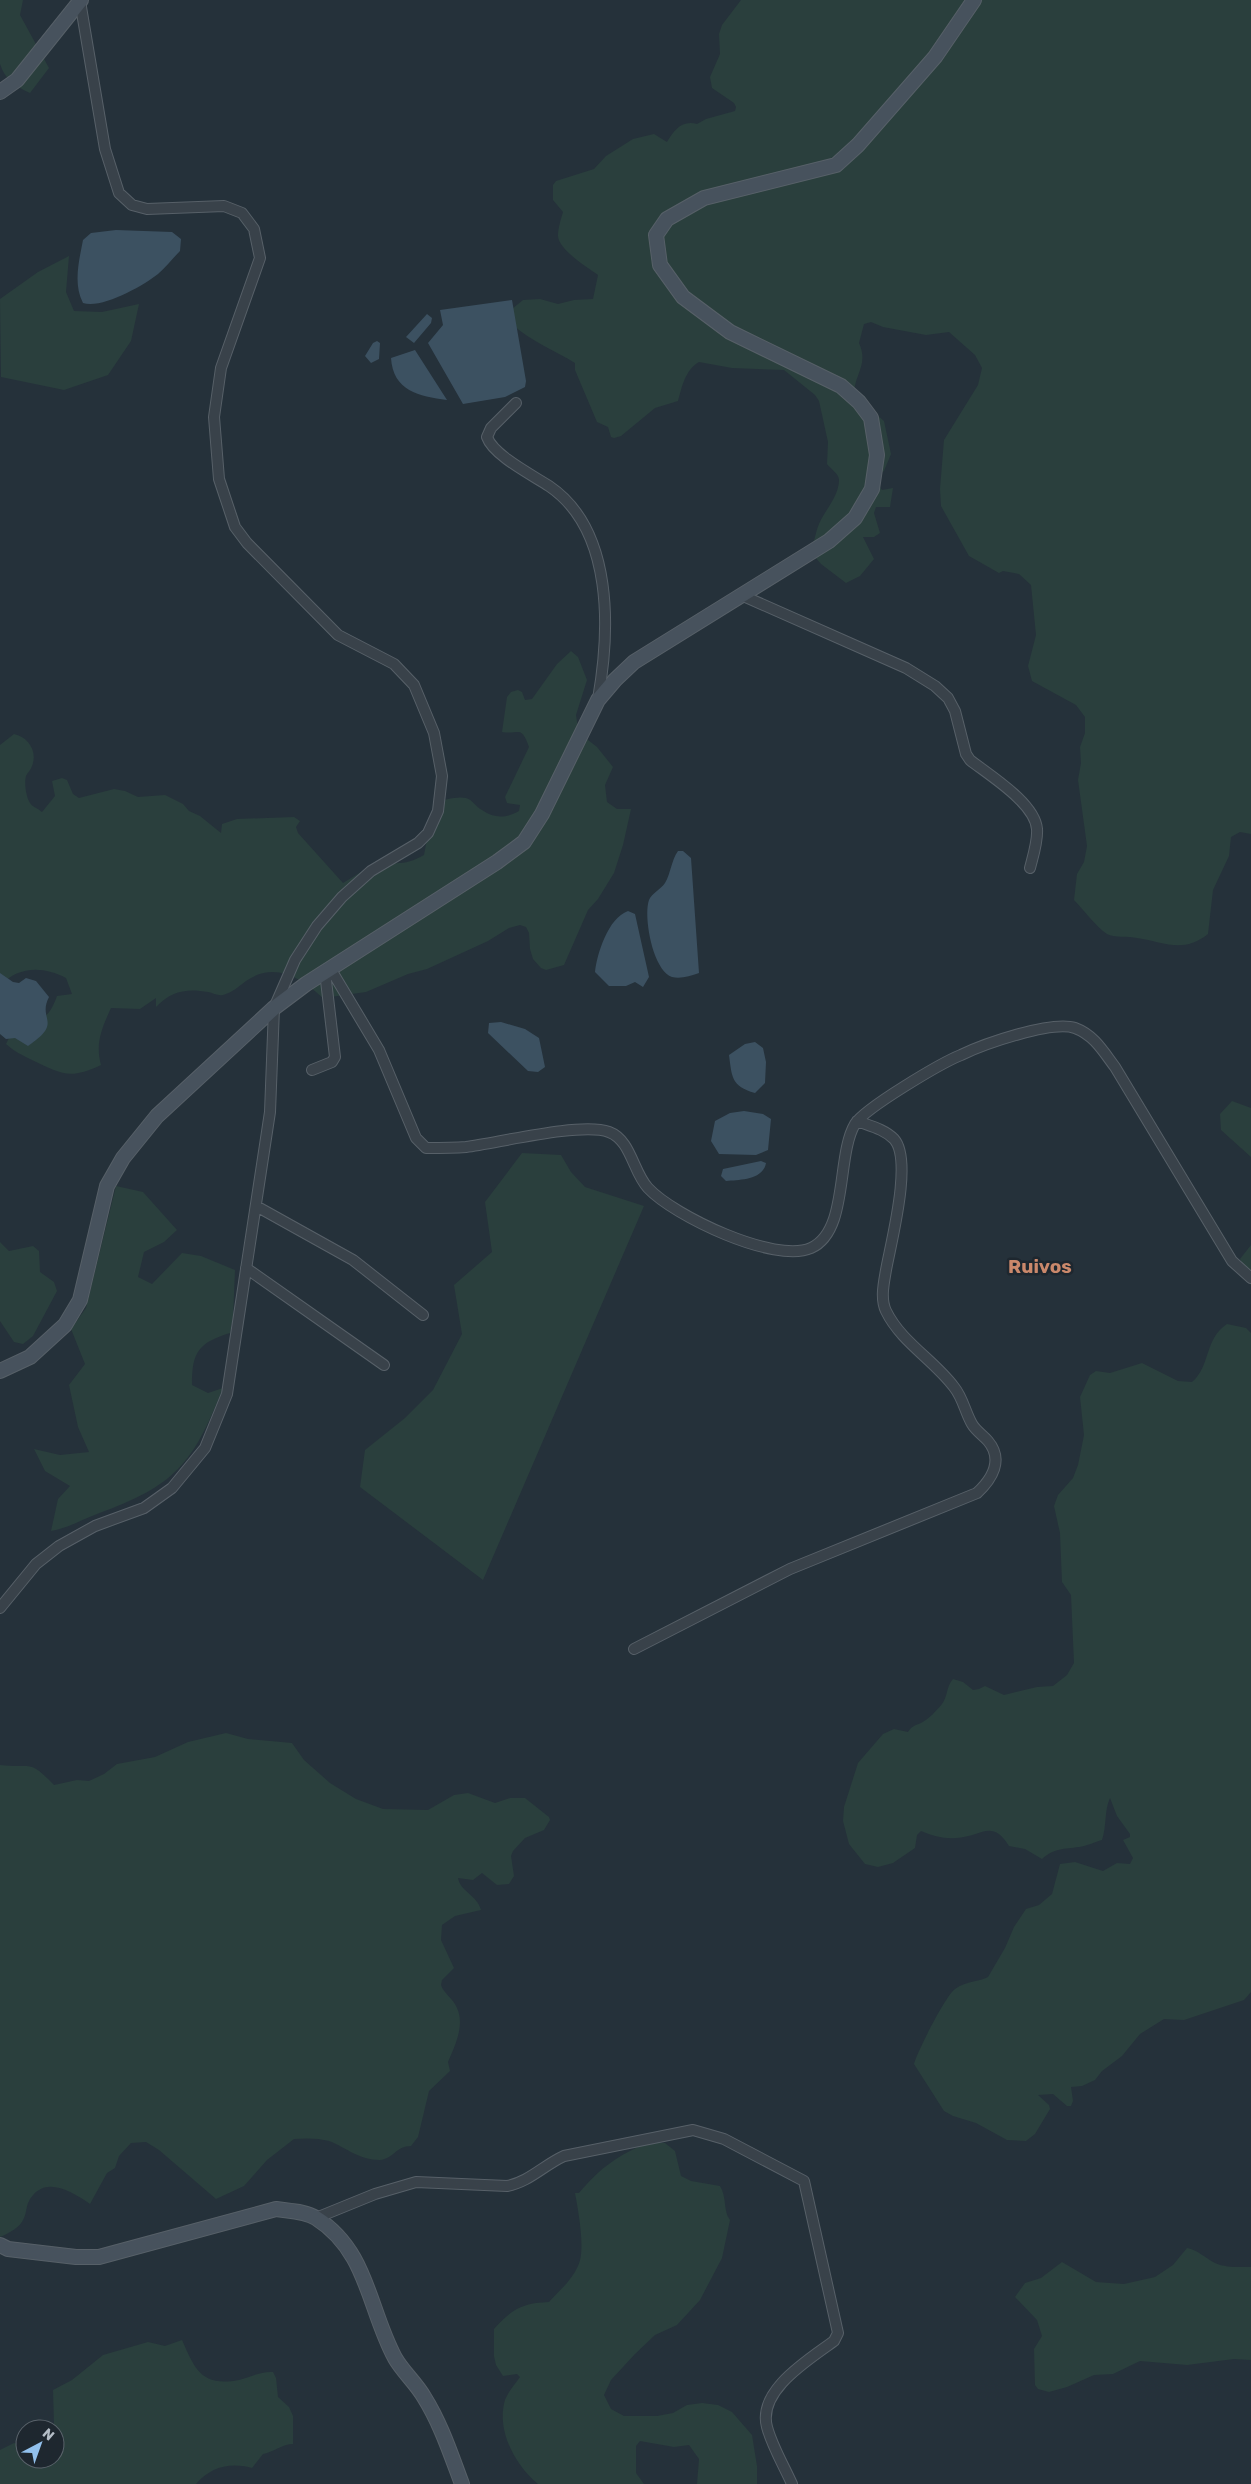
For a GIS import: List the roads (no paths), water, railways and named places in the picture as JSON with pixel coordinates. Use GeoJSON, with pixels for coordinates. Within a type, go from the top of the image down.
{"type":"FeatureCollection","features":[{"type":"Feature","properties":{"kind":"street"},"geometry":{"type":"LineString","coordinates":[[0,92],[17,80],[81,0]]}},
{"type":"Feature","properties":{"kind":"street"},"geometry":{"type":"LineString","coordinates":[[0,1608],[36,1564],[59,1546],[95,1526],[144,1508],[172,1488],[205,1448],[227,1394],[270,1112],[274,1008],[296,960],[323,918],[342,897],[371,871],[418,843],[428,833],[438,811],[442,776],[434,733],[414,685],[394,664],[338,635],[247,543],[236,527],[219,478],[214,417],[221,368],[260,258],[254,229],[242,213],[224,206],[147,209],[132,205],[119,193],[105,149],[81,0]]}},
{"type":"Feature","properties":{"kind":"street"},"geometry":{"type":"LineString","coordinates":[[0,1371],[30,1357],[65,1324],[80,1300],[107,1186],[123,1158],[157,1116],[274,1008],[328,970],[524,842],[542,814],[598,700],[634,662],[829,541],[856,518],[872,489],[877,455],[871,418],[859,402],[840,386],[730,332],[682,297],[660,265],[656,235],[667,220],[704,198],[836,165],[858,145],[935,57],[974,0]]}},
{"type":"Feature","properties":{"kind":"street"},"geometry":{"type":"LineString","coordinates":[[516,403],[491,428],[487,437],[495,450],[554,490],[578,517],[592,541],[600,566],[606,647],[598,700]]}},
{"type":"Feature","properties":{"kind":"street"},"geometry":{"type":"LineString","coordinates":[[741,595],[906,668],[935,686],[948,698],[955,711],[966,754],[1020,800],[1036,821],[1038,831],[1030,868]]}},
{"type":"Feature","properties":{"kind":"street"},"geometry":{"type":"LineString","coordinates":[[312,1070],[332,1062],[335,1057],[328,970]]}},
{"type":"Feature","properties":{"kind":"street"},"geometry":{"type":"LineString","coordinates":[[328,970],[380,1050],[416,1138],[426,1148],[464,1147],[589,1129],[610,1132],[623,1142],[646,1187],[662,1201],[700,1222],[758,1247],[792,1253],[813,1247],[827,1233],[838,1208],[845,1152],[850,1134],[857,1121],[870,1108],[960,1055],[1034,1029],[1073,1027],[1093,1038],[1115,1067],[1232,1261],[1251,1278]]}},
{"type":"Feature","properties":{"kind":"street"},"geometry":{"type":"LineString","coordinates":[[634,1649],[790,1569],[977,1493],[987,1483],[996,1469],[995,1458],[989,1442],[973,1426],[954,1386],[896,1327],[885,1309],[884,1286],[903,1176],[901,1155],[895,1140],[882,1130],[857,1121]]}},
{"type":"Feature","properties":{"kind":"street"},"geometry":{"type":"LineString","coordinates":[[256,1206],[353,1260],[423,1315]]}},
{"type":"Feature","properties":{"kind":"street"},"geometry":{"type":"LineString","coordinates":[[246,1268],[384,1365]]}},
{"type":"Feature","properties":{"kind":"street"},"geometry":{"type":"LineString","coordinates":[[316,2218],[375,2194],[416,2182],[507,2186],[520,2184],[553,2161],[564,2156],[693,2130],[724,2139],[804,2181],[838,2333],[834,2341],[792,2371],[778,2387],[767,2408],[766,2426],[792,2484]]}},
{"type":"Feature","properties":{"kind":"street"},"geometry":{"type":"LineString","coordinates":[[0,2245],[8,2249],[76,2257],[99,2257],[276,2209],[301,2212],[316,2218],[347,2245],[357,2260],[379,2321],[396,2359],[424,2397],[439,2424],[462,2484]]}},
{"type":"Feature","properties":{"kind":"water"},"geometry":{"type":"Polygon","coordinates":[[[116,230],[172,232],[181,239],[180,251],[158,274],[133,290],[101,303],[83,303],[78,288],[78,280],[83,240],[91,233],[116,230]]]}},
{"type":"Feature","properties":{"kind":"water"},"geometry":{"type":"Polygon","coordinates":[[[512,300],[526,381],[525,387],[505,397],[463,404],[428,343],[443,325],[440,310],[512,300]]]}},
{"type":"Feature","properties":{"kind":"water"},"geometry":{"type":"Polygon","coordinates":[[[427,314],[432,318],[431,323],[414,343],[406,337],[427,314]]]}},
{"type":"Feature","properties":{"kind":"water"},"geometry":{"type":"Polygon","coordinates":[[[377,341],[380,343],[379,359],[371,363],[365,356],[373,343],[377,341]]]}},
{"type":"Feature","properties":{"kind":"water"},"geometry":{"type":"Polygon","coordinates":[[[415,350],[447,400],[418,394],[402,385],[397,378],[391,358],[415,350]]]}},
{"type":"Feature","properties":{"kind":"water"},"geometry":{"type":"Polygon","coordinates":[[[678,851],[683,851],[691,858],[699,973],[679,978],[665,973],[660,965],[651,943],[647,918],[649,900],[665,883],[678,851]]]}},
{"type":"Feature","properties":{"kind":"water"},"geometry":{"type":"Polygon","coordinates":[[[628,911],[635,914],[649,977],[643,987],[635,982],[626,986],[609,986],[595,972],[598,956],[609,929],[621,915],[628,911]]]}},
{"type":"Feature","properties":{"kind":"water"},"geometry":{"type":"Polygon","coordinates":[[[0,973],[13,982],[19,983],[26,978],[36,981],[49,997],[46,1005],[48,1021],[45,1031],[28,1046],[15,1038],[6,1039],[0,1034],[0,973]]]}},
{"type":"Feature","properties":{"kind":"water"},"geometry":{"type":"Polygon","coordinates":[[[501,1022],[525,1029],[539,1038],[545,1067],[538,1072],[528,1071],[488,1033],[489,1023],[501,1022]]]}},
{"type":"Feature","properties":{"kind":"water"},"geometry":{"type":"Polygon","coordinates":[[[755,1042],[763,1048],[766,1062],[765,1083],[755,1093],[741,1087],[734,1080],[729,1055],[745,1044],[755,1042]]]}},
{"type":"Feature","properties":{"kind":"water"},"geometry":{"type":"Polygon","coordinates":[[[744,1111],[763,1114],[771,1119],[768,1150],[756,1155],[719,1154],[711,1141],[715,1121],[730,1113],[744,1111]]]}},
{"type":"Feature","properties":{"kind":"water"},"geometry":{"type":"Polygon","coordinates":[[[761,1161],[766,1163],[764,1169],[756,1176],[726,1181],[721,1176],[723,1169],[761,1161]]]}},
{"type":"Feature","properties":{"kind":"district","name":"Ruivos"},"geometry":{"type":"Point","coordinates":[1040,1266]}}]}
